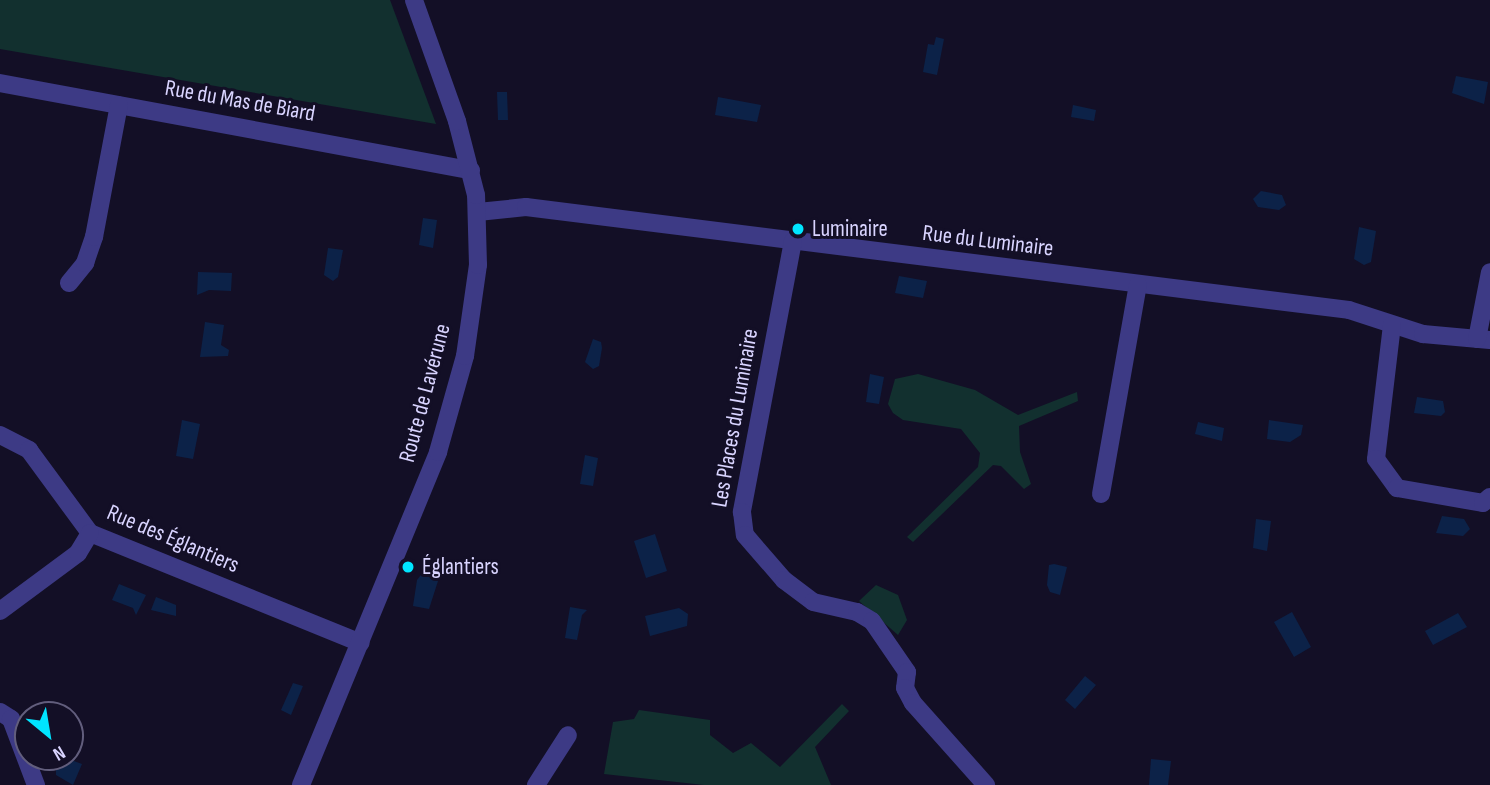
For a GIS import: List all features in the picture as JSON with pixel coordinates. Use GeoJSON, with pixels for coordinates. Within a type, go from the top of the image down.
{"type":"FeatureCollection","features":[{"type":"Feature","properties":{"kind":"street","name":"Route de Lavérune"},"geometry":{"type":"LineString","coordinates":[[301,785],[361,643],[451,410],[469,328],[478,265],[478,212],[471,170],[414,0]]}},
{"type":"Feature","properties":{"kind":"street","name":"Rue du Mas de Biard"},"geometry":{"type":"LineString","coordinates":[[0,83],[471,170]]}},
{"type":"Feature","properties":{"kind":"street"},"geometry":{"type":"LineString","coordinates":[[69,284],[85,262],[94,237],[119,105]]}},
{"type":"Feature","properties":{"kind":"street","name":"Rue du Luminaire"},"geometry":{"type":"LineString","coordinates":[[478,212],[526,207],[1349,310],[1423,334],[1483,340]]}},
{"type":"Feature","properties":{"kind":"street","name":"Les Places du Luminaire"},"geometry":{"type":"LineString","coordinates":[[793,241],[746,486],[741,525],[745,535],[784,580],[813,602],[857,612],[872,621],[908,671],[905,688],[913,703],[986,785]]}},
{"type":"Feature","properties":{"kind":"street"},"geometry":{"type":"LineString","coordinates":[[1483,340],[1490,272]]}},
{"type":"Feature","properties":{"kind":"street"},"geometry":{"type":"LineString","coordinates":[[1101,494],[1138,285]]}},
{"type":"Feature","properties":{"kind":"street"},"geometry":{"type":"LineString","coordinates":[[1392,325],[1376,459],[1397,488],[1483,503],[1490,497]]}},
{"type":"Feature","properties":{"kind":"street","name":"Rue des Églantiers"},"geometry":{"type":"LineString","coordinates":[[0,435],[29,450],[90,533],[361,643]]}},
{"type":"Feature","properties":{"kind":"street"},"geometry":{"type":"LineString","coordinates":[[0,611],[78,553],[90,533]]}},
{"type":"Feature","properties":{"kind":"street"},"geometry":{"type":"LineString","coordinates":[[0,712],[11,719],[36,785]]}},
{"type":"Feature","properties":{"kind":"street"},"geometry":{"type":"LineString","coordinates":[[536,785],[568,735]]}},
{"type":"Feature","properties":{"kind":"green space"},"geometry":{"type":"Polygon","coordinates":[[[0,0],[390,0],[436,124],[0,49],[0,0]]]}},
{"type":"Feature","properties":{"kind":"green space"},"geometry":{"type":"Polygon","coordinates":[[[918,374],[975,390],[1018,415],[1077,392],[1078,401],[1019,426],[1020,452],[1031,484],[1024,489],[1001,466],[993,465],[913,542],[907,537],[978,467],[980,453],[961,429],[903,420],[893,413],[888,404],[895,379],[918,374]]]}},
{"type":"Feature","properties":{"kind":"green space"},"geometry":{"type":"Polygon","coordinates":[[[876,585],[898,595],[907,620],[898,635],[859,601],[876,585]]]}},
{"type":"Feature","properties":{"kind":"green space"},"geometry":{"type":"Polygon","coordinates":[[[842,704],[849,711],[815,747],[831,785],[704,785],[604,774],[613,722],[634,719],[639,710],[710,720],[710,735],[733,753],[751,743],[780,767],[842,704]]]}},
{"type":"Feature","properties":{"kind":"water"},"geometry":{"type":"Polygon","coordinates":[[[936,37],[944,39],[937,75],[923,72],[928,44],[934,45],[936,37]]]}},
{"type":"Feature","properties":{"kind":"water"},"geometry":{"type":"Polygon","coordinates":[[[1456,76],[1488,82],[1484,104],[1452,93],[1456,76]]]}},
{"type":"Feature","properties":{"kind":"water"},"geometry":{"type":"Polygon","coordinates":[[[497,92],[507,92],[508,120],[498,120],[497,92]]]}},
{"type":"Feature","properties":{"kind":"water"},"geometry":{"type":"Polygon","coordinates":[[[718,97],[761,105],[757,122],[715,115],[718,97]]]}},
{"type":"Feature","properties":{"kind":"water"},"geometry":{"type":"Polygon","coordinates":[[[1073,105],[1096,110],[1094,121],[1071,117],[1073,105]]]}},
{"type":"Feature","properties":{"kind":"water"},"geometry":{"type":"Polygon","coordinates":[[[1261,191],[1282,195],[1286,205],[1279,210],[1258,207],[1253,199],[1261,191]]]}},
{"type":"Feature","properties":{"kind":"water"},"geometry":{"type":"Polygon","coordinates":[[[423,218],[437,220],[433,248],[419,245],[423,218]]]}},
{"type":"Feature","properties":{"kind":"water"},"geometry":{"type":"Polygon","coordinates":[[[1359,227],[1376,231],[1371,262],[1364,265],[1354,259],[1359,227]]]}},
{"type":"Feature","properties":{"kind":"water"},"geometry":{"type":"Polygon","coordinates":[[[328,248],[343,250],[338,277],[333,281],[324,275],[328,248]]]}},
{"type":"Feature","properties":{"kind":"water"},"geometry":{"type":"Polygon","coordinates":[[[198,272],[232,273],[231,291],[209,290],[197,295],[198,272]]]}},
{"type":"Feature","properties":{"kind":"water"},"geometry":{"type":"Polygon","coordinates":[[[899,276],[927,281],[923,298],[895,293],[899,276]]]}},
{"type":"Feature","properties":{"kind":"water"},"geometry":{"type":"Polygon","coordinates":[[[205,322],[224,325],[221,345],[229,350],[228,356],[200,357],[205,322]]]}},
{"type":"Feature","properties":{"kind":"water"},"geometry":{"type":"Polygon","coordinates":[[[593,339],[601,342],[602,348],[599,366],[593,369],[585,362],[593,339]]]}},
{"type":"Feature","properties":{"kind":"water"},"geometry":{"type":"Polygon","coordinates":[[[870,374],[884,377],[879,404],[866,402],[870,374]]]}},
{"type":"Feature","properties":{"kind":"water"},"geometry":{"type":"Polygon","coordinates":[[[1417,397],[1443,401],[1445,412],[1441,416],[1414,413],[1417,397]]]}},
{"type":"Feature","properties":{"kind":"water"},"geometry":{"type":"Polygon","coordinates":[[[182,420],[200,424],[193,459],[176,456],[182,420]]]}},
{"type":"Feature","properties":{"kind":"water"},"geometry":{"type":"Polygon","coordinates":[[[1269,420],[1303,425],[1301,435],[1290,442],[1267,439],[1269,420]]]}},
{"type":"Feature","properties":{"kind":"water"},"geometry":{"type":"Polygon","coordinates":[[[1198,422],[1224,428],[1222,441],[1195,434],[1198,422]]]}},
{"type":"Feature","properties":{"kind":"water"},"geometry":{"type":"Polygon","coordinates":[[[585,455],[598,458],[593,486],[580,484],[585,455]]]}},
{"type":"Feature","properties":{"kind":"water"},"geometry":{"type":"Polygon","coordinates":[[[1442,516],[1464,519],[1470,529],[1463,536],[1436,533],[1442,516]]]}},
{"type":"Feature","properties":{"kind":"water"},"geometry":{"type":"Polygon","coordinates":[[[1256,519],[1271,521],[1267,551],[1253,548],[1256,519]]]}},
{"type":"Feature","properties":{"kind":"water"},"geometry":{"type":"Polygon","coordinates":[[[655,534],[667,571],[646,578],[634,541],[655,534]]]}},
{"type":"Feature","properties":{"kind":"water"},"geometry":{"type":"Polygon","coordinates":[[[1049,565],[1067,567],[1060,595],[1050,592],[1047,585],[1049,565]]]}},
{"type":"Feature","properties":{"kind":"water"},"geometry":{"type":"Polygon","coordinates":[[[424,571],[438,581],[429,609],[413,606],[417,580],[424,571]]]}},
{"type":"Feature","properties":{"kind":"water"},"geometry":{"type":"Polygon","coordinates":[[[119,584],[146,595],[136,615],[133,608],[112,600],[119,584]]]}},
{"type":"Feature","properties":{"kind":"water"},"geometry":{"type":"Polygon","coordinates":[[[156,597],[176,605],[176,616],[151,610],[156,597]]]}},
{"type":"Feature","properties":{"kind":"water"},"geometry":{"type":"Polygon","coordinates":[[[570,607],[587,610],[582,615],[577,640],[565,638],[570,607]]]}},
{"type":"Feature","properties":{"kind":"water"},"geometry":{"type":"Polygon","coordinates":[[[679,608],[688,614],[687,626],[650,636],[645,616],[679,608]]]}},
{"type":"Feature","properties":{"kind":"water"},"geometry":{"type":"Polygon","coordinates":[[[1292,612],[1311,647],[1294,657],[1274,622],[1292,612]]]}},
{"type":"Feature","properties":{"kind":"water"},"geometry":{"type":"Polygon","coordinates":[[[1458,613],[1467,627],[1433,645],[1425,631],[1458,613]]]}},
{"type":"Feature","properties":{"kind":"water"},"geometry":{"type":"Polygon","coordinates":[[[1085,676],[1096,685],[1075,709],[1065,700],[1085,676]]]}},
{"type":"Feature","properties":{"kind":"water"},"geometry":{"type":"Polygon","coordinates":[[[293,683],[303,686],[291,715],[281,710],[293,683]]]}},
{"type":"Feature","properties":{"kind":"water"},"geometry":{"type":"Polygon","coordinates":[[[1151,759],[1171,761],[1168,785],[1149,785],[1151,759]]]}},
{"type":"Feature","properties":{"kind":"water"},"geometry":{"type":"Polygon","coordinates":[[[56,771],[79,771],[73,785],[56,775],[56,771]]]}},
{"type":"Feature","properties":{"kind":"place","name":"Luminaire"},"geometry":{"type":"Point","coordinates":[798,229]}},
{"type":"Feature","properties":{"kind":"place","name":"Églantiers"},"geometry":{"type":"Point","coordinates":[408,567]}}]}
